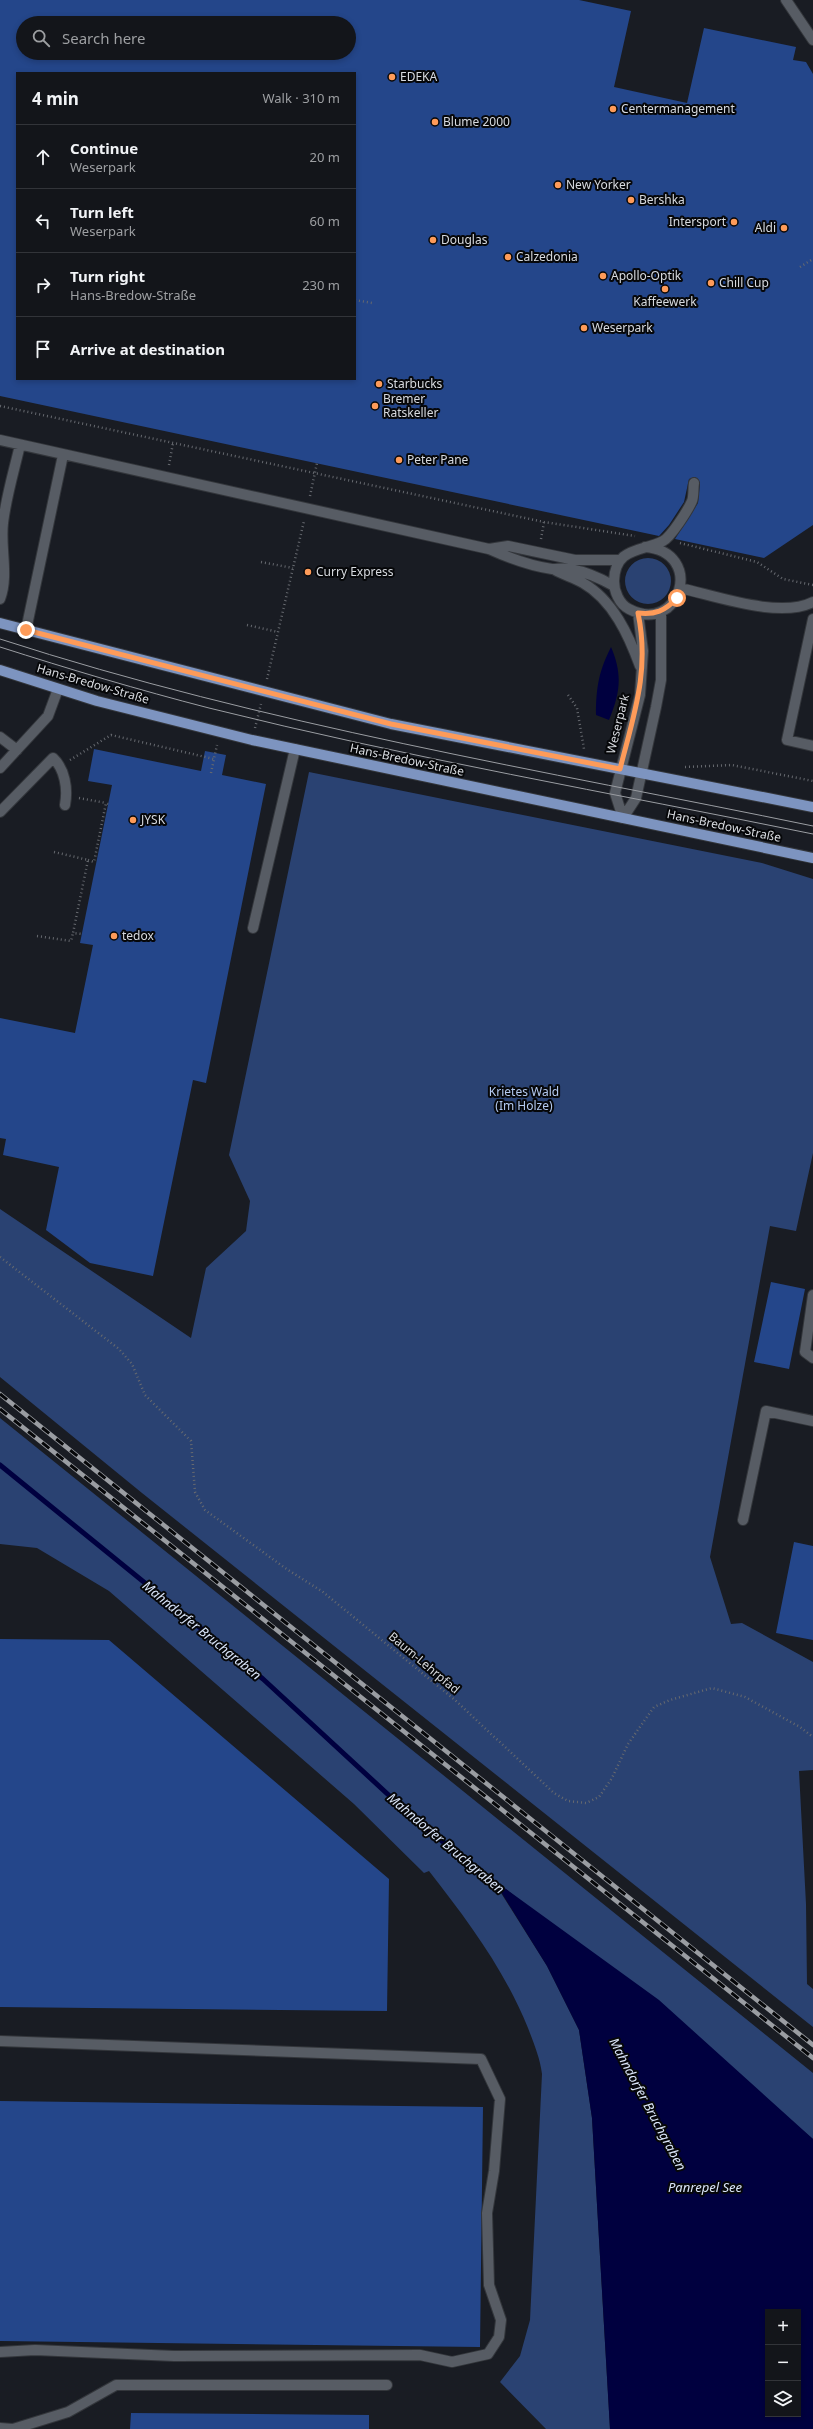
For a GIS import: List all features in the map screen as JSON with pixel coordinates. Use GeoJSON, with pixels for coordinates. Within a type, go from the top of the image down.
{"type":"FeatureCollection","features":[{"type":"Feature","properties":{"kind":"main road"},"geometry":{"type":"LineString","coordinates":[[0,623],[391,724],[813,807]]}},
{"type":"Feature","properties":{"kind":"main road","name":"Hans-Bredow-Straße"},"geometry":{"type":"LineString","coordinates":[[0,670],[58,689],[252,740],[813,858]]}},
{"type":"Feature","properties":{"kind":"street"},"geometry":{"type":"LineString","coordinates":[[786,0],[813,40]]}},
{"type":"Feature","properties":{"kind":"street"},"geometry":{"type":"LineString","coordinates":[[0,440],[489,548],[509,558],[552,569],[584,584],[601,597],[630,637],[643,672]]}},
{"type":"Feature","properties":{"kind":"street"},"geometry":{"type":"LineString","coordinates":[[0,599],[5,586],[2,553],[3,524],[20,445]]}},
{"type":"Feature","properties":{"kind":"street"},"geometry":{"type":"LineString","coordinates":[[26,630],[63,455]]}},
{"type":"Feature","properties":{"kind":"street"},"geometry":{"type":"LineString","coordinates":[[666,552],[665,540],[692,500],[694,483]]}},
{"type":"Feature","properties":{"kind":"street"},"geometry":{"type":"LineString","coordinates":[[644,542],[666,552],[679,568],[680,588],[677,598],[661,612],[649,615],[638,613],[626,607],[618,598],[614,586],[614,572],[620,560],[627,553],[644,542],[665,540]]}},
{"type":"Feature","properties":{"kind":"street"},"geometry":{"type":"LineString","coordinates":[[489,548],[508,546],[575,560],[620,560]]}},
{"type":"Feature","properties":{"kind":"street"},"geometry":{"type":"LineString","coordinates":[[552,569],[570,569],[595,575],[614,586]]}},
{"type":"Feature","properties":{"kind":"street"},"geometry":{"type":"LineString","coordinates":[[680,588],[765,607],[793,608],[811,603],[813,617],[787,740],[813,746]]}},
{"type":"Feature","properties":{"kind":"street"},"geometry":{"type":"LineString","coordinates":[[623,818],[636,798],[661,680],[661,612]]}},
{"type":"Feature","properties":{"kind":"street","name":"Weserpark"},"geometry":{"type":"LineString","coordinates":[[623,818],[615,793],[640,695],[643,672],[642,635],[638,613]]}},
{"type":"Feature","properties":{"kind":"street"},"geometry":{"type":"LineString","coordinates":[[0,768],[48,716],[58,689]]}},
{"type":"Feature","properties":{"kind":"street"},"geometry":{"type":"LineString","coordinates":[[0,737],[17,750]]}},
{"type":"Feature","properties":{"kind":"street"},"geometry":{"type":"LineString","coordinates":[[252,928],[295,749]]}},
{"type":"Feature","properties":{"kind":"street"},"geometry":{"type":"LineString","coordinates":[[0,812],[53,758],[61,766],[66,800]]}},
{"type":"Feature","properties":{"kind":"street"},"geometry":{"type":"LineString","coordinates":[[813,1296],[805,1352],[813,1358]]}},
{"type":"Feature","properties":{"kind":"street"},"geometry":{"type":"LineString","coordinates":[[743,1520],[766,1411],[813,1421]]}},
{"type":"Feature","properties":{"kind":"street"},"geometry":{"type":"LineString","coordinates":[[0,2041],[480,2059],[500,2098],[494,2171],[487,2213],[489,2285],[501,2320],[499,2337],[488,2354],[452,2362],[420,2355],[174,2356],[35,2350],[0,2352]]}},
{"type":"Feature","properties":{"kind":"street"},"geometry":{"type":"LineString","coordinates":[[0,2428],[12,2428],[68,2412],[116,2385],[388,2385]]}},
{"type":"Feature","properties":{"kind":"path"},"geometry":{"type":"LineString","coordinates":[[800,267],[813,259]]}},
{"type":"Feature","properties":{"kind":"path"},"geometry":{"type":"LineString","coordinates":[[356,300],[372,304]]}},
{"type":"Feature","properties":{"kind":"path"},"geometry":{"type":"LineString","coordinates":[[0,406],[644,542]]}},
{"type":"Feature","properties":{"kind":"path"},"geometry":{"type":"LineString","coordinates":[[252,740],[317,463]]}},
{"type":"Feature","properties":{"kind":"path"},"geometry":{"type":"LineString","coordinates":[[665,540],[757,562],[783,579],[813,585]]}},
{"type":"Feature","properties":{"kind":"path"},"geometry":{"type":"LineString","coordinates":[[261,562],[293,568]]}},
{"type":"Feature","properties":{"kind":"path"},"geometry":{"type":"LineString","coordinates":[[247,625],[278,632]]}},
{"type":"Feature","properties":{"kind":"path"},"geometry":{"type":"LineString","coordinates":[[568,694],[577,708],[586,763]]}},
{"type":"Feature","properties":{"kind":"path"},"geometry":{"type":"LineString","coordinates":[[61,766],[111,735],[214,759]]}},
{"type":"Feature","properties":{"kind":"path"},"geometry":{"type":"LineString","coordinates":[[211,773],[217,745]]}},
{"type":"Feature","properties":{"kind":"path"},"geometry":{"type":"LineString","coordinates":[[679,768],[732,765],[813,781]]}},
{"type":"Feature","properties":{"kind":"path"},"geometry":{"type":"LineString","coordinates":[[54,852],[94,862],[107,803],[66,800]]}},
{"type":"Feature","properties":{"kind":"path"},"geometry":{"type":"LineString","coordinates":[[37,936],[71,941],[88,860]]}},
{"type":"Feature","properties":{"kind":"path"},"geometry":{"type":"LineString","coordinates":[[73,933],[82,934]]}},
{"type":"Feature","properties":{"kind":"path","name":"Baum-Lehrpfad"},"geometry":{"type":"LineString","coordinates":[[0,1257],[119,1349],[132,1364],[146,1395],[155,1407],[176,1424],[190,1441],[195,1492],[204,1510],[285,1568],[323,1592],[455,1700],[554,1793],[568,1801],[586,1803],[599,1797],[612,1778],[628,1744],[654,1707],[670,1700],[712,1688],[726,1690],[745,1697],[800,1727],[813,1737]]}},
{"type":"Feature","properties":{"kind":"green space"},"geometry":{"type":"Polygon","coordinates":[[[648,558],[661,562],[667,568],[671,581],[667,594],[661,600],[648,604],[635,600],[629,594],[625,581],[629,568],[635,562],[648,558]]]}},
{"type":"Feature","properties":{"kind":"green space","name":"Krietes Wald (Im Holze)"},"geometry":{"type":"Polygon","coordinates":[[[309,772],[762,863],[813,879],[813,1153],[796,1231],[770,1226],[710,1557],[731,1624],[742,1623],[813,1662],[813,1770],[799,1771],[806,1904],[807,1984],[813,1989],[813,2027],[142,1493],[0,1377],[0,1209],[191,1338],[206,1268],[246,1231],[250,1201],[229,1155],[309,772]]]}},
{"type":"Feature","properties":{"kind":"green space"},"geometry":{"type":"Polygon","coordinates":[[[0,1418],[813,2073],[813,2139],[506,1889],[496,1885],[547,1966],[579,2030],[592,2118],[610,2429],[546,2429],[500,2382],[520,2356],[530,2320],[542,2074],[528,2028],[508,1986],[484,1946],[458,1908],[429,1871],[424,1873],[354,1804],[109,1591],[37,1548],[0,1544],[0,1418]]]}},
{"type":"Feature","properties":{"kind":"water"},"geometry":{"type":"Polygon","coordinates":[[[611,647],[619,675],[619,684],[616,701],[609,720],[596,715],[596,705],[601,672],[611,647]]]}},
{"type":"Feature","properties":{"kind":"water","name":"Panrepel See"},"geometry":{"type":"Polygon","coordinates":[[[496,1884],[506,1889],[659,2000],[813,2139],[813,2429],[610,2429],[592,2118],[579,2030],[547,1966],[496,1884]]]}},
{"type":"Feature","properties":{"kind":"building","name":"Weserpark"},"geometry":{"type":"Polygon","coordinates":[[[0,0],[579,0],[631,11],[614,87],[687,103],[704,28],[796,47],[793,60],[806,62],[813,74],[813,525],[764,558],[675,539],[698,503],[700,483],[695,477],[689,479],[684,502],[669,525],[659,536],[0,396],[0,0]]]}},
{"type":"Feature","properties":{"kind":"building"},"geometry":{"type":"Polygon","coordinates":[[[94,749],[201,771],[205,751],[226,755],[222,775],[266,784],[206,1083],[193,1080],[153,1276],[90,1263],[46,1230],[59,1167],[3,1155],[6,1139],[0,1138],[0,1018],[75,1033],[93,945],[80,943],[112,785],[88,781],[94,749]]]}},
{"type":"Feature","properties":{"kind":"building"},"geometry":{"type":"Polygon","coordinates":[[[771,1282],[805,1289],[789,1369],[754,1362],[771,1282]]]}},
{"type":"Feature","properties":{"kind":"building"},"geometry":{"type":"Polygon","coordinates":[[[794,1542],[813,1546],[813,1640],[776,1633],[794,1542]]]}},
{"type":"Feature","properties":{"kind":"building"},"geometry":{"type":"Polygon","coordinates":[[[0,1639],[109,1640],[389,1879],[387,2011],[0,2007],[0,1639]]]}},
{"type":"Feature","properties":{"kind":"building"},"geometry":{"type":"Polygon","coordinates":[[[0,2101],[483,2107],[480,2347],[0,2341],[0,2101]]]}},
{"type":"Feature","properties":{"kind":"building"},"geometry":{"type":"Polygon","coordinates":[[[131,2413],[369,2415],[369,2429],[130,2429],[131,2413]]]}},
{"type":"Feature","properties":{"kind":"waterway","name":"Mahndorfer Bruchgraben"},"geometry":{"type":"LineString","coordinates":[[0,1465],[263,1679],[407,1812],[500,1889]]}},
{"type":"Feature","properties":{"kind":"tram line"},"geometry":{"type":"LineString","coordinates":[[0,639],[201,697],[302,721],[506,765],[813,826]]}},
{"type":"Feature","properties":{"kind":"tram line"},"geometry":{"type":"LineString","coordinates":[[0,647],[157,694],[284,726],[435,759],[813,834]]}},
{"type":"Feature","properties":{"kind":"railway"},"geometry":{"type":"LineString","coordinates":[[0,1394],[813,2045]]}},
{"type":"Feature","properties":{"kind":"railway"},"geometry":{"type":"LineString","coordinates":[[0,1409],[813,2058]]}},
{"type":"Feature","properties":{"kind":"place","name":"EDEKA"},"geometry":{"type":"Point","coordinates":[392,77]}},
{"type":"Feature","properties":{"kind":"place","name":"Centermanagement"},"geometry":{"type":"Point","coordinates":[613,109]}},
{"type":"Feature","properties":{"kind":"place","name":"Blume 2000"},"geometry":{"type":"Point","coordinates":[435,122]}},
{"type":"Feature","properties":{"kind":"place","name":"New Yorker"},"geometry":{"type":"Point","coordinates":[558,185]}},
{"type":"Feature","properties":{"kind":"place","name":"Bershka"},"geometry":{"type":"Point","coordinates":[631,200]}},
{"type":"Feature","properties":{"kind":"place","name":"Intersport"},"geometry":{"type":"Point","coordinates":[734,222]}},
{"type":"Feature","properties":{"kind":"place","name":"Aldi"},"geometry":{"type":"Point","coordinates":[784,228]}},
{"type":"Feature","properties":{"kind":"place","name":"Douglas"},"geometry":{"type":"Point","coordinates":[433,240]}},
{"type":"Feature","properties":{"kind":"place","name":"Calzedonia"},"geometry":{"type":"Point","coordinates":[508,257]}},
{"type":"Feature","properties":{"kind":"place","name":"Apollo-Optik"},"geometry":{"type":"Point","coordinates":[603,276]}},
{"type":"Feature","properties":{"kind":"place","name":"Chill Cup"},"geometry":{"type":"Point","coordinates":[711,283]}},
{"type":"Feature","properties":{"kind":"place","name":"Kaffeewerk"},"geometry":{"type":"Point","coordinates":[665,289]}},
{"type":"Feature","properties":{"kind":"place","name":"Weserpark"},"geometry":{"type":"Point","coordinates":[584,328]}},
{"type":"Feature","properties":{"kind":"place","name":"Starbucks"},"geometry":{"type":"Point","coordinates":[379,384]}},
{"type":"Feature","properties":{"kind":"place","name":"Bremer Ratskeller"},"geometry":{"type":"Point","coordinates":[375,406]}},
{"type":"Feature","properties":{"kind":"place","name":"Peter Pane"},"geometry":{"type":"Point","coordinates":[399,460]}},
{"type":"Feature","properties":{"kind":"place","name":"Curry Express"},"geometry":{"type":"Point","coordinates":[308,572]}},
{"type":"Feature","properties":{"kind":"place","name":"JYSK"},"geometry":{"type":"Point","coordinates":[133,820]}},
{"type":"Feature","properties":{"kind":"place","name":"tedox"},"geometry":{"type":"Point","coordinates":[114,936]}},
{"type":"Feature","properties":{"kind":"route"},"geometry":{"type":"LineString","coordinates":[[26,630],[391,724],[620,769],[640,695],[643,672],[642,635],[638,613],[649,615],[661,612],[670,606],[677,598]]}}]}
